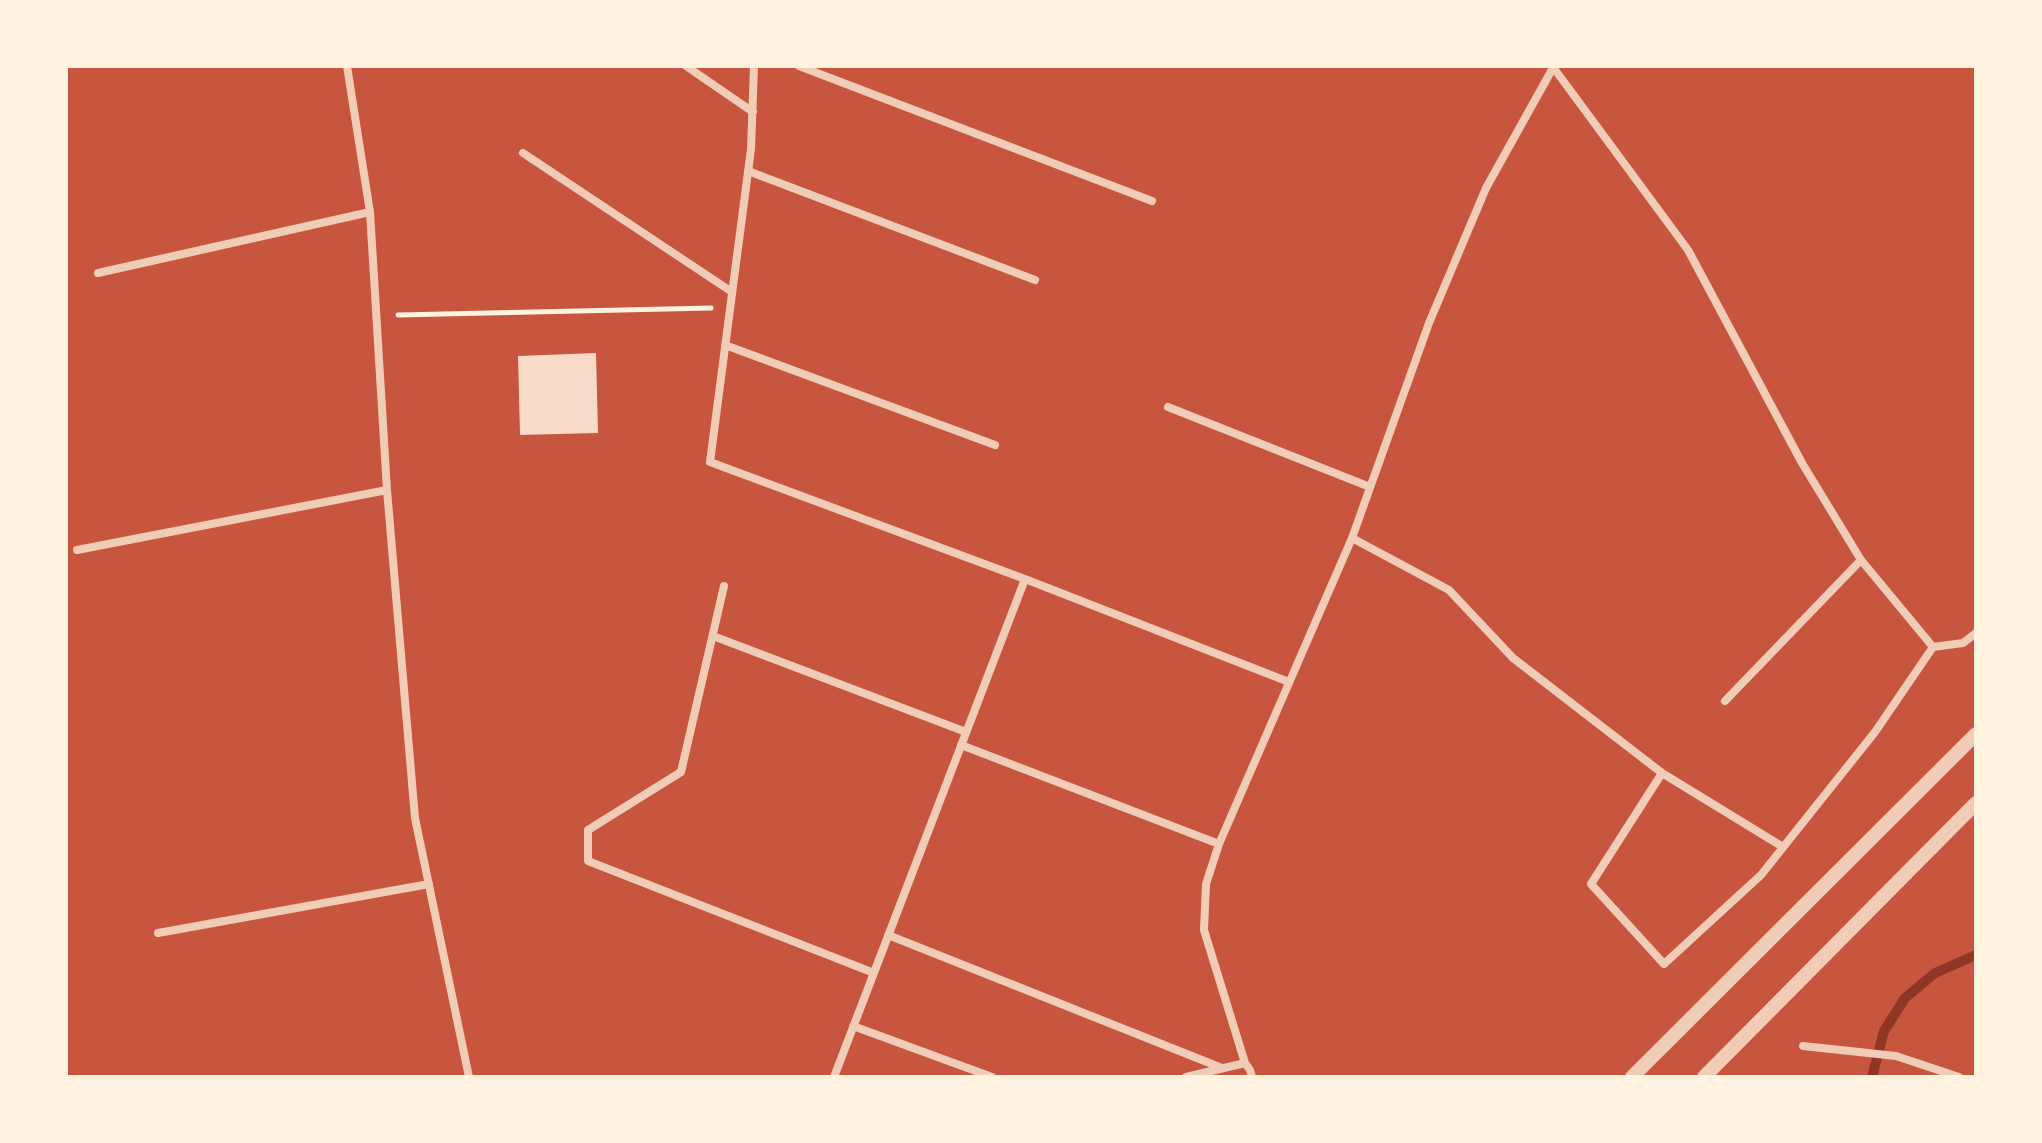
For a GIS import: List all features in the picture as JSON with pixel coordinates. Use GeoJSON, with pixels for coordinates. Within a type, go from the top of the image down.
{"type":"FeatureCollection","features":[{"type":"Feature","properties":{"kind":"street"},"geometry":{"type":"LineString","coordinates":[[347,66],[370,212],[387,490],[415,818],[469,1077]]}},
{"type":"Feature","properties":{"kind":"street"},"geometry":{"type":"LineString","coordinates":[[686,66],[753,112]]}},
{"type":"Feature","properties":{"kind":"street"},"geometry":{"type":"LineString","coordinates":[[754,66],[748,171],[710,462],[1025,579],[1289,682]]}},
{"type":"Feature","properties":{"kind":"street"},"geometry":{"type":"LineString","coordinates":[[799,66],[1152,201]]}},
{"type":"Feature","properties":{"kind":"street"},"geometry":{"type":"LineString","coordinates":[[1252,1077],[1204,930],[1206,884],[1219,844],[1352,538],[1429,323],[1486,188],[1554,67],[1688,250],[1802,463],[1861,560],[1933,647]]}},
{"type":"Feature","properties":{"kind":"street"},"geometry":{"type":"LineString","coordinates":[[523,153],[732,292]]}},
{"type":"Feature","properties":{"kind":"street"},"geometry":{"type":"LineString","coordinates":[[748,171],[1035,280]]}},
{"type":"Feature","properties":{"kind":"street"},"geometry":{"type":"LineString","coordinates":[[98,273],[370,212]]}},
{"type":"Feature","properties":{"kind":"street"},"geometry":{"type":"LineString","coordinates":[[725,345],[995,445]]}},
{"type":"Feature","properties":{"kind":"street"},"geometry":{"type":"LineString","coordinates":[[1168,407],[1370,487]]}},
{"type":"Feature","properties":{"kind":"street"},"geometry":{"type":"LineString","coordinates":[[77,550],[387,490]]}},
{"type":"Feature","properties":{"kind":"street"},"geometry":{"type":"LineString","coordinates":[[1352,538],[1449,590],[1513,658],[1662,773],[1783,847]]}},
{"type":"Feature","properties":{"kind":"street"},"geometry":{"type":"LineString","coordinates":[[1725,701],[1861,560]]}},
{"type":"Feature","properties":{"kind":"street"},"geometry":{"type":"LineString","coordinates":[[834,1077],[1025,579]]}},
{"type":"Feature","properties":{"kind":"street"},"geometry":{"type":"LineString","coordinates":[[724,586],[681,772],[588,830],[588,861],[874,973]]}},
{"type":"Feature","properties":{"kind":"street"},"geometry":{"type":"LineString","coordinates":[[1662,773],[1591,884],[1664,964],[1761,875],[1875,732],[1933,647],[1963,643],[1976,633]]}},
{"type":"Feature","properties":{"kind":"street"},"geometry":{"type":"LineString","coordinates":[[713,636],[966,732]]}},
{"type":"Feature","properties":{"kind":"street"},"geometry":{"type":"LineString","coordinates":[[1632,1077],[1976,734]]}},
{"type":"Feature","properties":{"kind":"street"},"geometry":{"type":"LineString","coordinates":[[961,745],[1219,844]]}},
{"type":"Feature","properties":{"kind":"street"},"geometry":{"type":"LineString","coordinates":[[1704,1077],[1976,803]]}},
{"type":"Feature","properties":{"kind":"street"},"geometry":{"type":"LineString","coordinates":[[158,933],[429,884]]}},
{"type":"Feature","properties":{"kind":"street"},"geometry":{"type":"LineString","coordinates":[[888,935],[1222,1068]]}},
{"type":"Feature","properties":{"kind":"street"},"geometry":{"type":"LineString","coordinates":[[853,1026],[992,1077]]}},
{"type":"Feature","properties":{"kind":"street"},"geometry":{"type":"LineString","coordinates":[[1803,1046],[1896,1056],[1959,1077]]}},
{"type":"Feature","properties":{"kind":"street"},"geometry":{"type":"LineString","coordinates":[[1186,1077],[1245,1063]]}},
{"type":"Feature","properties":{"kind":"path"},"geometry":{"type":"LineString","coordinates":[[377,315],[730,308]]}},
{"type":"Feature","properties":{"kind":"building"},"geometry":{"type":"Polygon","coordinates":[[[596,353],[598,433],[520,435],[518,356],[596,353]]]}},
{"type":"Feature","properties":{"kind":"waterway"},"geometry":{"type":"LineString","coordinates":[[1872,1077],[1884,1031],[1905,998],[1935,973],[1976,955]]}}]}
